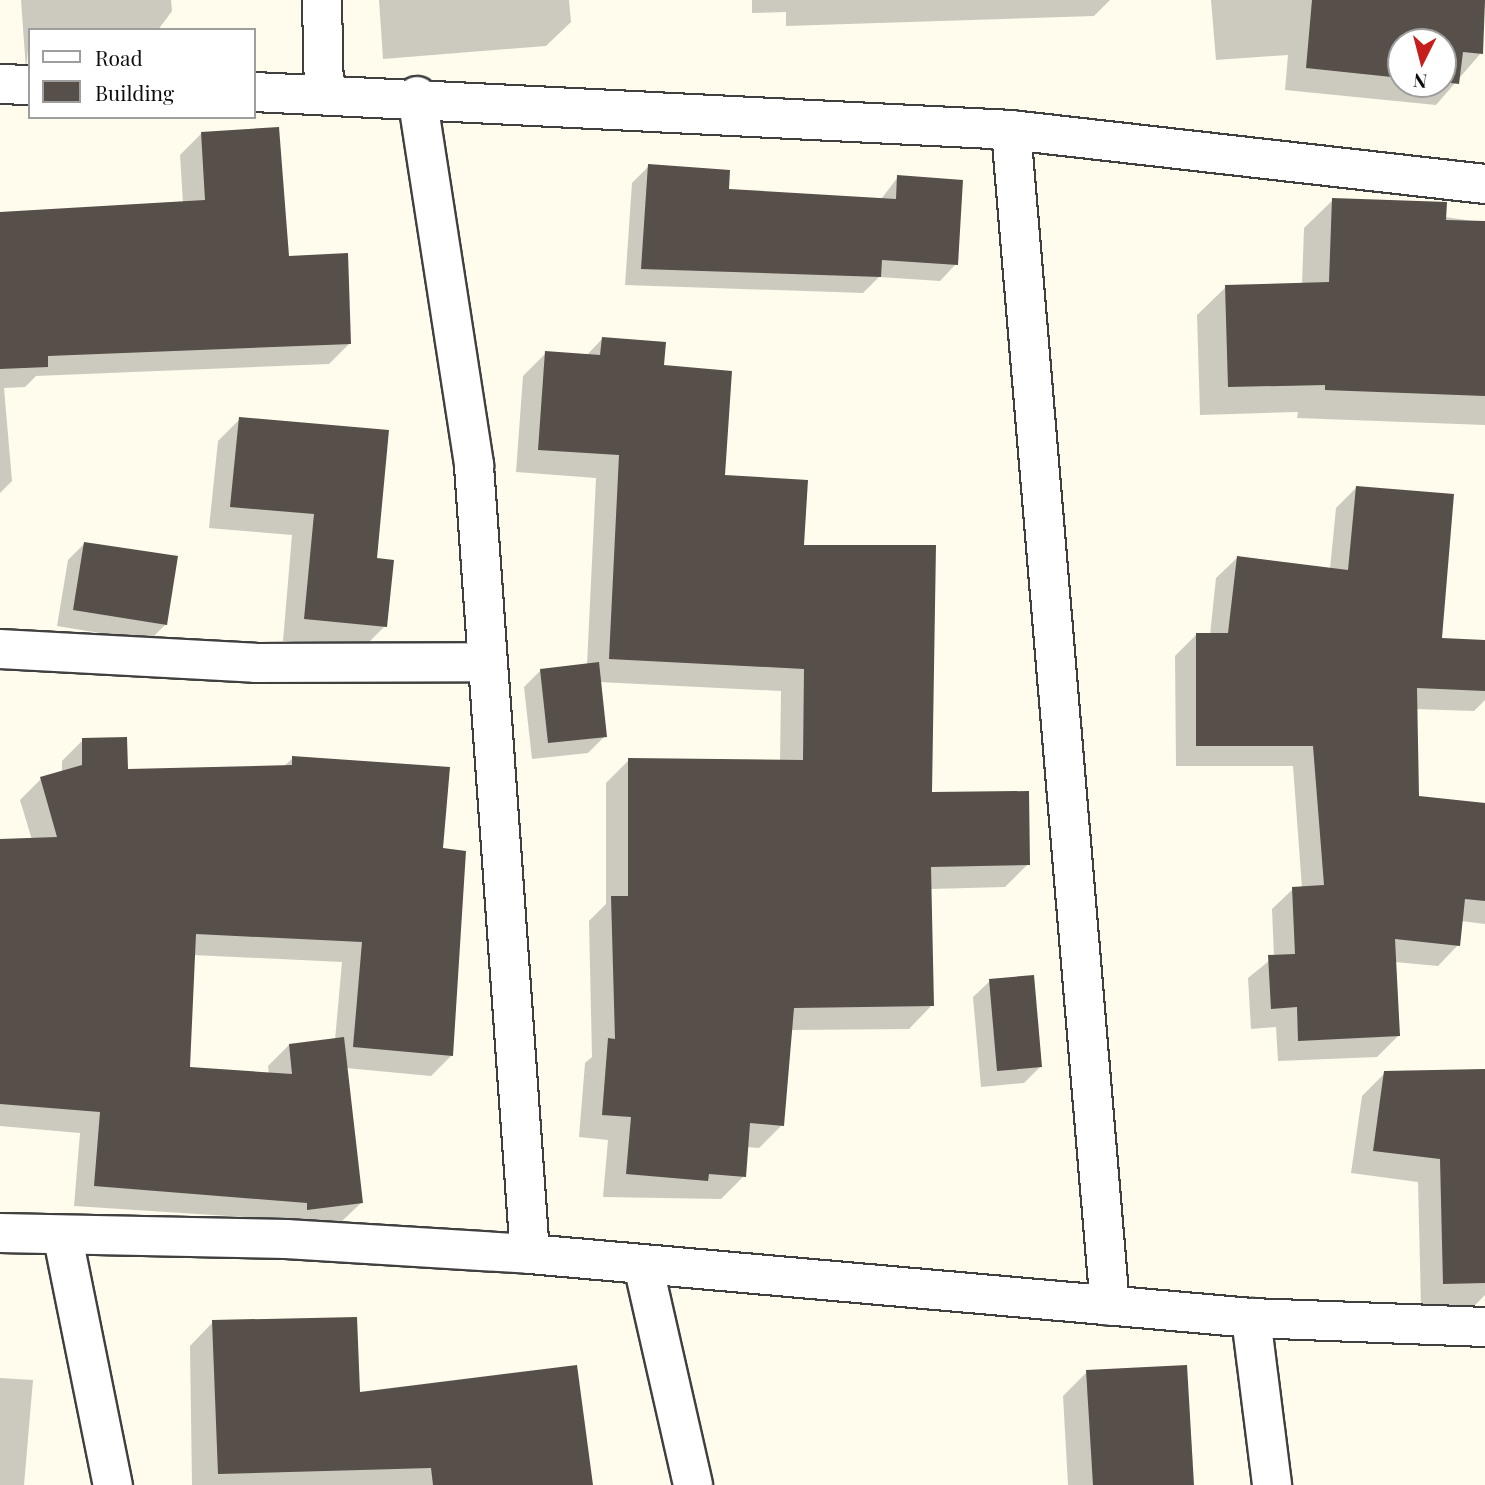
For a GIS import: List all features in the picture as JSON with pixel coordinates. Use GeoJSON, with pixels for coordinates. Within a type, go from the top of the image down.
{"type":"FeatureCollection","features":[{"type":"Feature","properties":{"kind":"street"},"geometry":{"type":"LineString","coordinates":[[322,0],[324,95]]}},
{"type":"Feature","properties":{"kind":"street"},"geometry":{"type":"LineString","coordinates":[[0,84],[28,85]]}},
{"type":"Feature","properties":{"kind":"street"},"geometry":{"type":"LineString","coordinates":[[256,92],[418,96],[1011,130],[1485,184]]}},
{"type":"Feature","properties":{"kind":"street"},"geometry":{"type":"LineString","coordinates":[[418,96],[474,466],[530,1254]]}},
{"type":"Feature","properties":{"kind":"street"},"geometry":{"type":"LineString","coordinates":[[1011,130],[1110,1306]]}},
{"type":"Feature","properties":{"kind":"street"},"geometry":{"type":"LineString","coordinates":[[0,649],[255,663],[486,662]]}},
{"type":"Feature","properties":{"kind":"street"},"geometry":{"type":"LineString","coordinates":[[0,1233],[63,1238],[286,1239],[530,1254],[644,1269],[1251,1318],[1485,1326]]}},
{"type":"Feature","properties":{"kind":"street"},"geometry":{"type":"LineString","coordinates":[[63,1238],[113,1485]]}},
{"type":"Feature","properties":{"kind":"street"},"geometry":{"type":"LineString","coordinates":[[644,1269],[693,1485]]}},
{"type":"Feature","properties":{"kind":"street"},"geometry":{"type":"LineString","coordinates":[[1251,1318],[1272,1485]]}},
{"type":"Feature","properties":{"kind":"building"},"geometry":{"type":"Polygon","coordinates":[[[1312,0],[1485,0],[1483,54],[1463,52],[1459,84],[1457,28],[1387,28],[1387,77],[1306,68],[1312,0]]]}},
{"type":"Feature","properties":{"kind":"building"},"geometry":{"type":"Polygon","coordinates":[[[279,127],[289,256],[348,253],[351,344],[48,356],[48,367],[0,369],[0,212],[205,200],[201,132],[279,127]]]}},
{"type":"Feature","properties":{"kind":"building"},"geometry":{"type":"Polygon","coordinates":[[[648,164],[730,170],[729,189],[896,199],[897,175],[963,180],[958,265],[882,260],[881,277],[641,269],[648,164]]]}},
{"type":"Feature","properties":{"kind":"building"},"geometry":{"type":"Polygon","coordinates":[[[1332,198],[1447,202],[1446,220],[1485,221],[1485,396],[1325,390],[1325,385],[1228,387],[1225,285],[1329,282],[1332,198]]]}},
{"type":"Feature","properties":{"kind":"building"},"geometry":{"type":"Polygon","coordinates":[[[602,337],[666,342],[664,365],[732,371],[725,475],[808,480],[804,545],[936,545],[932,792],[1029,791],[1030,865],[931,867],[934,1006],[794,1008],[784,1126],[750,1123],[746,1177],[709,1174],[708,1181],[626,1174],[631,1117],[602,1115],[608,1038],[615,1039],[611,896],[628,896],[628,758],[803,760],[804,669],[609,659],[619,455],[538,450],[545,351],[600,355],[602,337]]]}},
{"type":"Feature","properties":{"kind":"building"},"geometry":{"type":"Polygon","coordinates":[[[239,417],[389,430],[377,558],[394,560],[387,627],[304,619],[314,514],[230,507],[239,417]]]}},
{"type":"Feature","properties":{"kind":"building"},"geometry":{"type":"Polygon","coordinates":[[[1356,486],[1454,494],[1442,638],[1485,640],[1485,691],[1417,688],[1419,796],[1485,803],[1485,901],[1465,899],[1460,946],[1395,939],[1400,1036],[1298,1041],[1297,1007],[1271,1009],[1268,955],[1295,954],[1292,887],[1324,885],[1313,746],[1196,746],[1196,633],[1228,633],[1237,556],[1348,570],[1356,486]]]}},
{"type":"Feature","properties":{"kind":"building"},"geometry":{"type":"Polygon","coordinates":[[[84,542],[178,556],[167,625],[73,610],[84,542]]]}},
{"type":"Feature","properties":{"kind":"building"},"geometry":{"type":"Polygon","coordinates":[[[599,662],[607,737],[548,743],[540,669],[599,662]]]}},
{"type":"Feature","properties":{"kind":"building"},"geometry":{"type":"Polygon","coordinates":[[[127,737],[128,769],[292,765],[292,756],[450,767],[443,848],[466,851],[453,1056],[353,1047],[362,942],[196,934],[190,1067],[292,1074],[289,1044],[344,1037],[363,1203],[307,1210],[307,1203],[94,1186],[100,1112],[0,1104],[0,839],[57,837],[40,777],[82,765],[82,738],[127,737]]]}},
{"type":"Feature","properties":{"kind":"building"},"geometry":{"type":"Polygon","coordinates":[[[1034,975],[1042,1067],[997,1071],[989,979],[1034,975]]]}},
{"type":"Feature","properties":{"kind":"building"},"geometry":{"type":"Polygon","coordinates":[[[1485,1069],[1485,1283],[1443,1284],[1440,1159],[1373,1151],[1384,1071],[1485,1069]]]}},
{"type":"Feature","properties":{"kind":"building"},"geometry":{"type":"Polygon","coordinates":[[[357,1317],[360,1392],[577,1365],[593,1485],[433,1485],[431,1468],[218,1474],[212,1320],[357,1317]]]}},
{"type":"Feature","properties":{"kind":"building"},"geometry":{"type":"Polygon","coordinates":[[[1187,1365],[1194,1485],[1093,1485],[1086,1370],[1187,1365]]]}}]}
